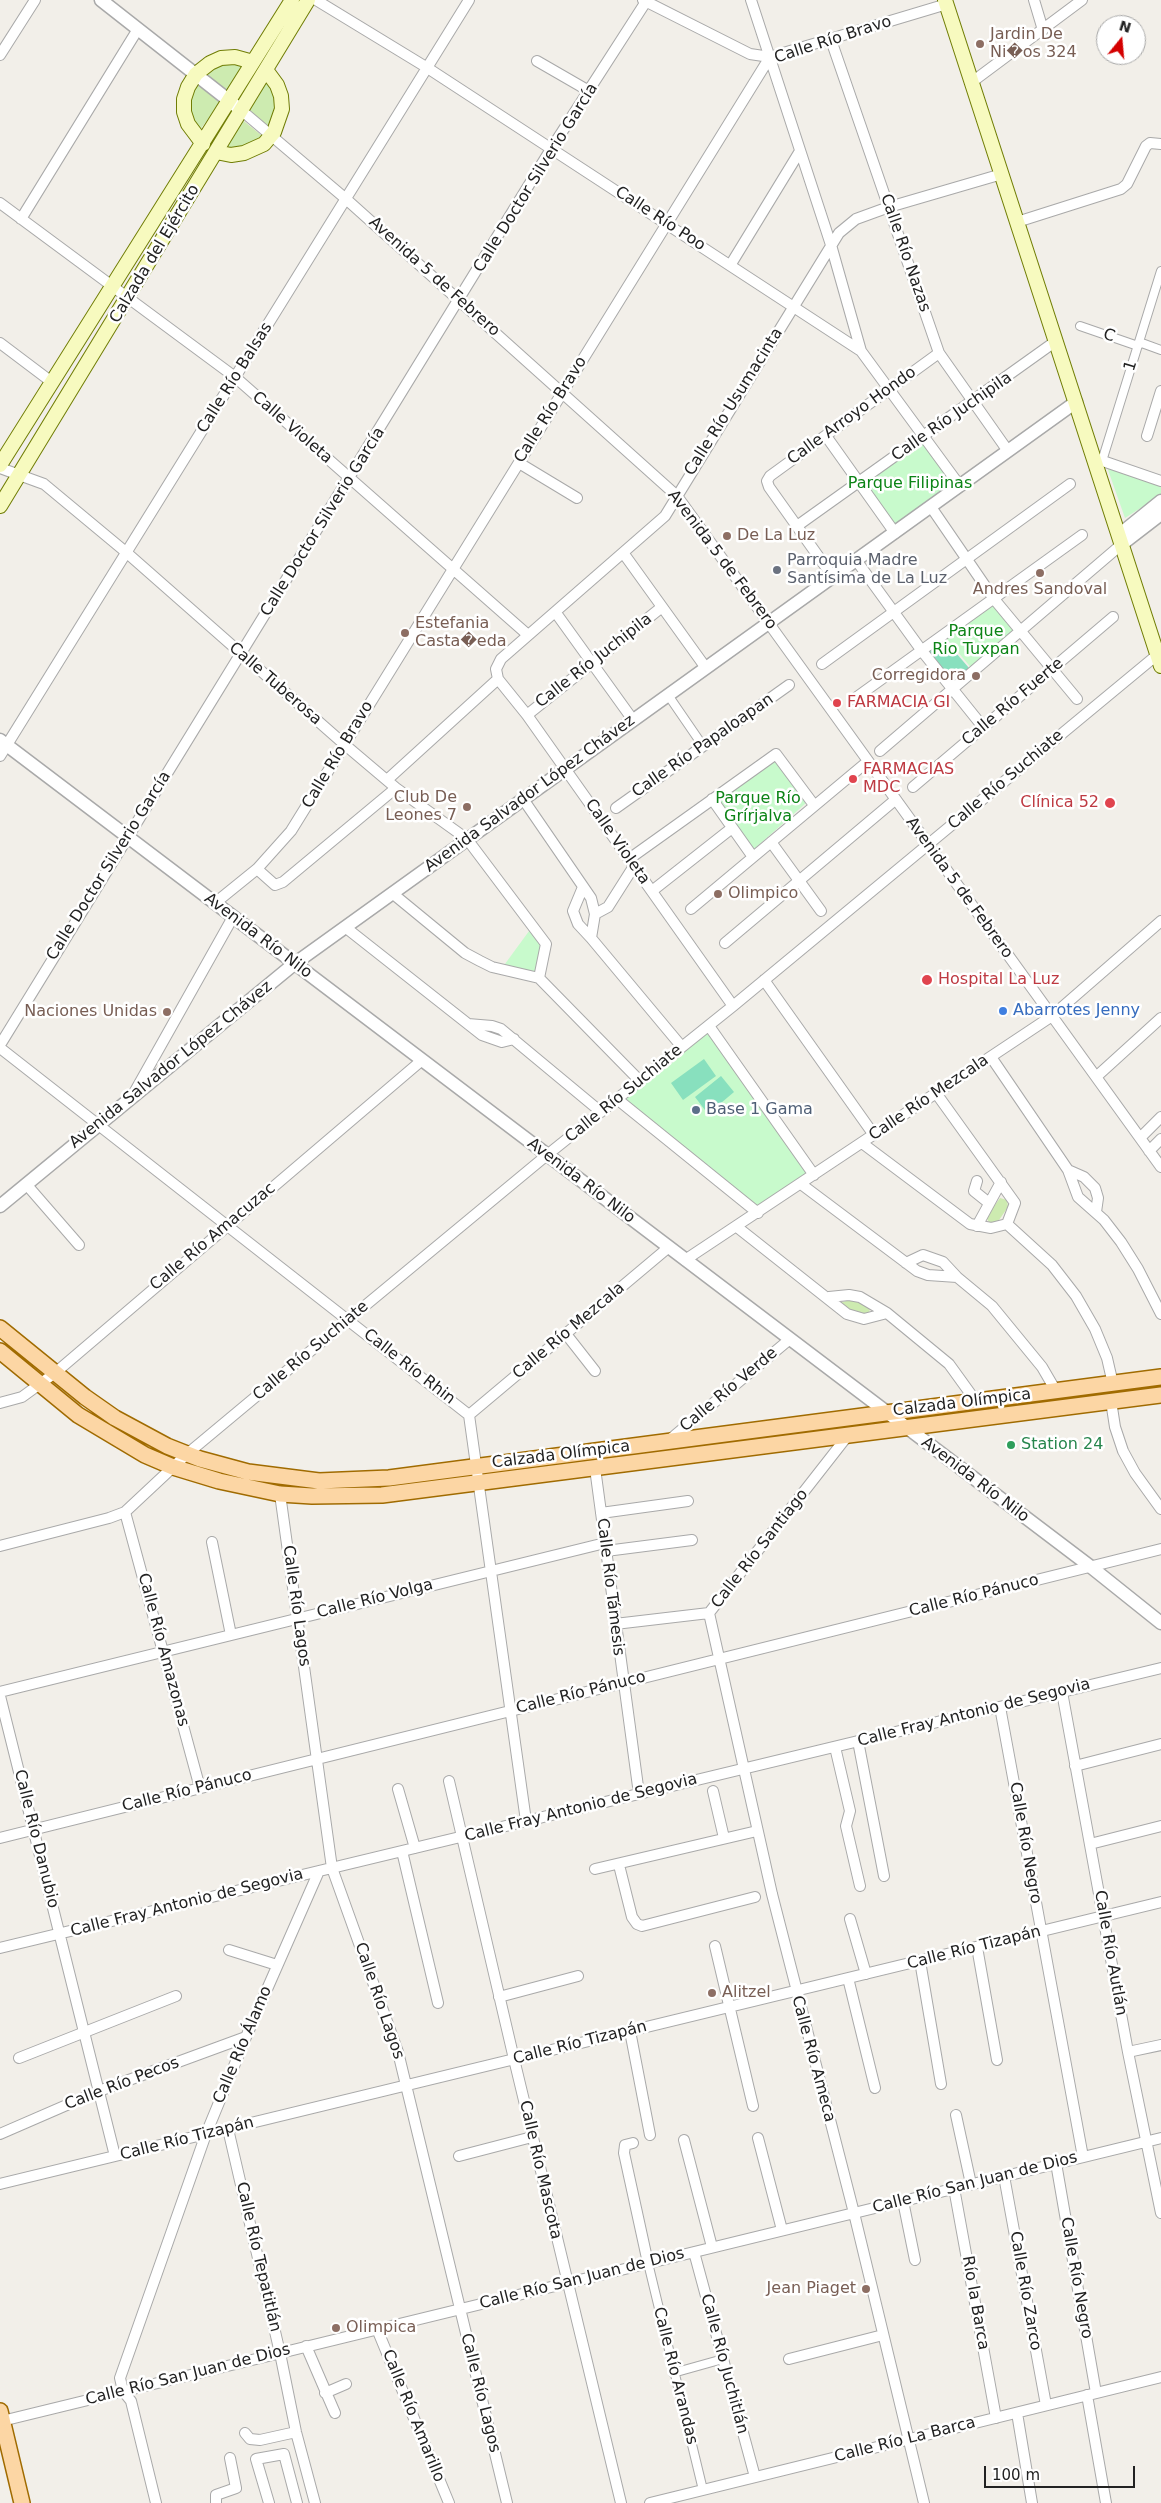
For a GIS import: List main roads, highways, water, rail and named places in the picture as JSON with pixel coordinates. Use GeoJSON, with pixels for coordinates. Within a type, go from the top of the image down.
{"type":"FeatureCollection","features":[{"type":"Feature","properties":{"kind":"main road","name":"Calzada del Ejército"},"geometry":{"type":"LineString","coordinates":[[0,506],[216,152],[253,62],[292,0]]}},
{"type":"Feature","properties":{"kind":"main road","name":"Calzada del Ejército"},"geometry":{"type":"LineString","coordinates":[[0,466],[203,144],[266,70],[308,0]]}},
{"type":"Feature","properties":{"kind":"main road"},"geometry":{"type":"LineString","coordinates":[[946,2],[1076,402],[1098,459],[1120,539],[1159,660]]}},
{"type":"Feature","properties":{"kind":"main road"},"geometry":{"type":"LineString","coordinates":[[203,144],[188,124],[184,112],[184,99],[188,87],[196,74],[210,63],[222,58],[235,57],[253,62]]}},
{"type":"Feature","properties":{"kind":"main road"},"geometry":{"type":"LineString","coordinates":[[216,152],[244,154],[259,147],[272,136],[279,121],[281,96],[277,85],[266,70]]}},
{"type":"Feature","properties":{"kind":"main road","name":"Calzada Olímpica"},"geometry":{"type":"LineString","coordinates":[[0,1328],[55,1373],[116,1418],[145,1435],[187,1454],[248,1472],[319,1481],[366,1480],[1161,1377]]}},
{"type":"Feature","properties":{"kind":"main road","name":"Calzada Olímpica"},"geometry":{"type":"LineString","coordinates":[[0,1351],[78,1415],[109,1434],[173,1467],[218,1481],[280,1494],[333,1497],[382,1495],[904,1426],[1161,1395]]}},
{"type":"Feature","properties":{"kind":"main road"},"geometry":{"type":"LineString","coordinates":[[1,2416],[22,2503]]}},
{"type":"Feature","properties":{"kind":"place","name":"Jardin De Ni�os 324"},"geometry":{"type":"Point","coordinates":[980,44]}},
{"type":"Feature","properties":{"kind":"place","name":"De La Luz"},"geometry":{"type":"Point","coordinates":[727,536]}},
{"type":"Feature","properties":{"kind":"place","name":"Parroquia Madre Santísima de La Luz"},"geometry":{"type":"Point","coordinates":[777,570]}},
{"type":"Feature","properties":{"kind":"place","name":"Andres Sandoval"},"geometry":{"type":"Point","coordinates":[1040,573]}},
{"type":"Feature","properties":{"kind":"place","name":"Estefania Casta�eda"},"geometry":{"type":"Point","coordinates":[405,633]}},
{"type":"Feature","properties":{"kind":"place","name":"Corregidora"},"geometry":{"type":"Point","coordinates":[976,676]}},
{"type":"Feature","properties":{"kind":"place","name":"FARMACIA GI"},"geometry":{"type":"Point","coordinates":[837,703]}},
{"type":"Feature","properties":{"kind":"place","name":"FARMACIAS MDC"},"geometry":{"type":"Point","coordinates":[853,779]}},
{"type":"Feature","properties":{"kind":"place","name":"Clínica 52"},"geometry":{"type":"Point","coordinates":[1110,803]}},
{"type":"Feature","properties":{"kind":"place","name":"Club De Leones 7"},"geometry":{"type":"Point","coordinates":[467,807]}},
{"type":"Feature","properties":{"kind":"place","name":"Olimpico"},"geometry":{"type":"Point","coordinates":[718,894]}},
{"type":"Feature","properties":{"kind":"place","name":"Hospital La Luz"},"geometry":{"type":"Point","coordinates":[927,980]}},
{"type":"Feature","properties":{"kind":"place","name":"Abarrotes Jenny"},"geometry":{"type":"Point","coordinates":[1003,1011]}},
{"type":"Feature","properties":{"kind":"place","name":"Naciones Unidas"},"geometry":{"type":"Point","coordinates":[167,1012]}},
{"type":"Feature","properties":{"kind":"place","name":"Base 1 Gama"},"geometry":{"type":"Point","coordinates":[696,1110]}},
{"type":"Feature","properties":{"kind":"place","name":"Station 24"},"geometry":{"type":"Point","coordinates":[1011,1445]}},
{"type":"Feature","properties":{"kind":"place","name":"Alitzel"},"geometry":{"type":"Point","coordinates":[712,1993]}},
{"type":"Feature","properties":{"kind":"place","name":"Jean Piaget"},"geometry":{"type":"Point","coordinates":[866,2289]}},
{"type":"Feature","properties":{"kind":"place","name":"Olimpica"},"geometry":{"type":"Point","coordinates":[336,2328]}},
{"type":"Feature","properties":{"kind":"park label","name":"Parque Filipinas"},"geometry":{"type":"Point","coordinates":[910,484]}},
{"type":"Feature","properties":{"kind":"park label","name":"Parque Rio Tuxpan"},"geometry":{"type":"Point","coordinates":[976,641]}},
{"type":"Feature","properties":{"kind":"park label","name":"Parque Río Grírjalva"},"geometry":{"type":"Point","coordinates":[758,808]}}]}
